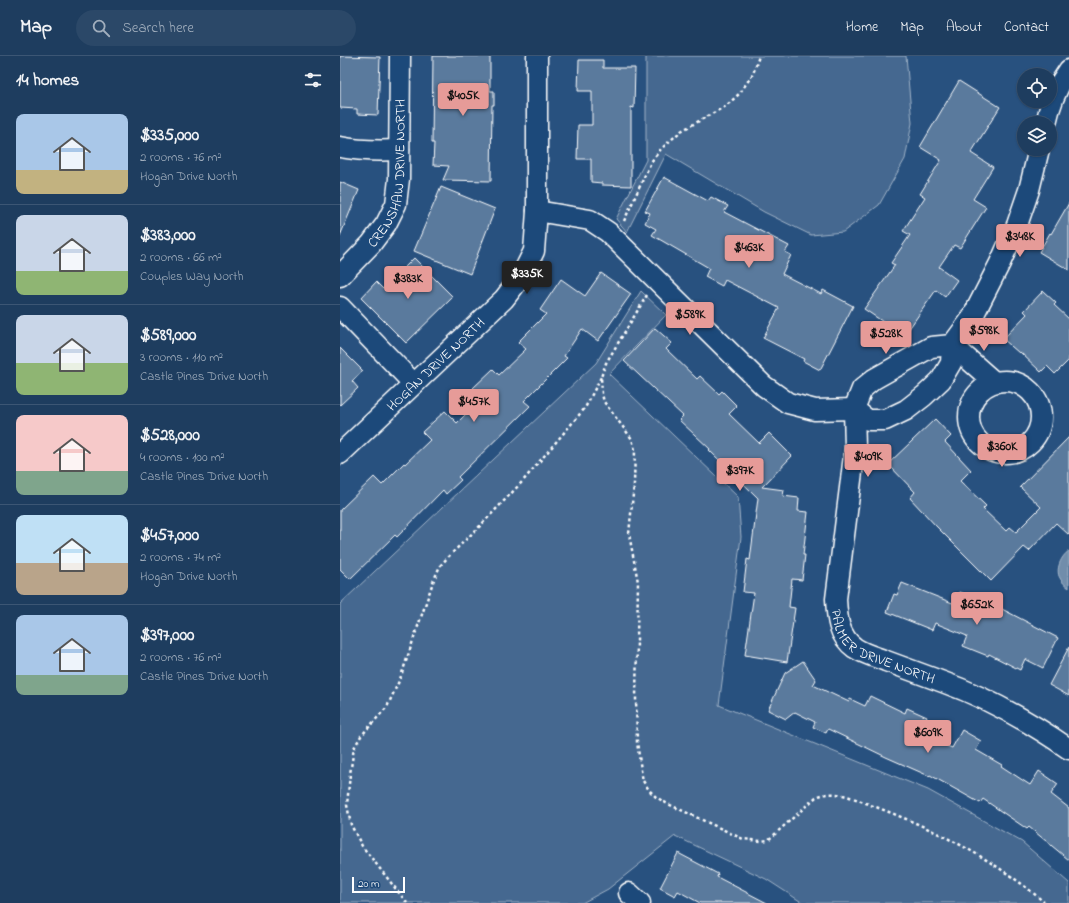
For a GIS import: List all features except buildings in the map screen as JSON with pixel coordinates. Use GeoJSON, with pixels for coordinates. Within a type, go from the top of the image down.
{"type":"FeatureCollection","features":[{"type":"Feature","properties":{"kind":"street","name":"CRENSHAW DRIVE NORTH"},"geometry":{"type":"LineString","coordinates":[[340,276],[370,244],[386,224],[396,204],[399,179],[400,56]]}},
{"type":"Feature","properties":{"kind":"street","name":"HOGAN DRIVE NORTH"},"geometry":{"type":"LineString","coordinates":[[340,454],[504,299],[521,277],[534,251],[536,211],[537,56]]}},
{"type":"Feature","properties":{"kind":"street"},"geometry":{"type":"LineString","coordinates":[[1048,116],[1050,106],[1062,80],[1069,70]]}},
{"type":"Feature","properties":{"kind":"street"},"geometry":{"type":"LineString","coordinates":[[340,147],[355,150],[399,150]]}},
{"type":"Feature","properties":{"kind":"street"},"geometry":{"type":"LineString","coordinates":[[536,211],[590,220],[608,232],[764,386],[788,403],[815,410],[854,409],[868,420],[885,420],[906,410],[941,380],[950,363],[952,345],[972,318],[983,298],[1017,225],[1029,190],[1037,156]]}},
{"type":"Feature","properties":{"kind":"street"},"geometry":{"type":"LineString","coordinates":[[340,307],[414,384]]}},
{"type":"Feature","properties":{"kind":"street"},"geometry":{"type":"LineString","coordinates":[[854,409],[862,389],[874,379],[932,347],[952,345],[994,382]]}},
{"type":"Feature","properties":{"kind":"street","name":"PALMER DRIVE NORTH"},"geometry":{"type":"LineString","coordinates":[[854,409],[855,448],[836,599],[837,618],[843,635],[855,648],[875,657],[945,682],[995,704],[1045,732],[1069,749]]}},
{"type":"Feature","properties":{"kind":"path"},"geometry":{"type":"LineString","coordinates":[[623,222],[652,162],[661,149],[681,131],[726,106],[739,94],[753,74],[759,56]]}},
{"type":"Feature","properties":{"kind":"path"},"geometry":{"type":"LineString","coordinates":[[407,903],[362,846],[351,825],[348,805],[350,774],[354,748],[361,736],[387,707],[400,679],[433,582],[440,566],[522,482],[585,408],[601,377],[606,363],[649,291]]}},
{"type":"Feature","properties":{"kind":"path"},"geometry":{"type":"LineString","coordinates":[[601,377],[604,402],[629,434],[635,450],[634,484],[629,534],[638,582],[636,700],[637,742],[643,781],[649,790],[656,797],[666,803],[743,839],[761,842],[768,840],[816,797],[832,792],[844,795],[910,820],[948,838],[977,854],[1015,879],[1044,903]]}},
{"type":"Feature","properties":{"kind":"shaded area"},"geometry":{"type":"Polygon","coordinates":[[[646,56],[906,56],[912,123],[905,159],[879,205],[843,232],[811,235],[764,212],[666,154],[627,232],[616,219],[646,160],[646,56]]]}},
{"type":"Feature","properties":{"kind":"shaded area"},"geometry":{"type":"Polygon","coordinates":[[[641,291],[666,315],[609,374],[738,497],[741,537],[719,705],[928,790],[1022,842],[1069,883],[1069,903],[803,903],[766,879],[675,836],[608,889],[582,903],[340,903],[340,604],[596,363],[641,291]]]}},
{"type":"Feature","properties":{"kind":"shaded area"},"geometry":{"type":"Polygon","coordinates":[[[1069,551],[1069,588],[1061,579],[1058,571],[1061,560],[1069,551]]]}}]}
